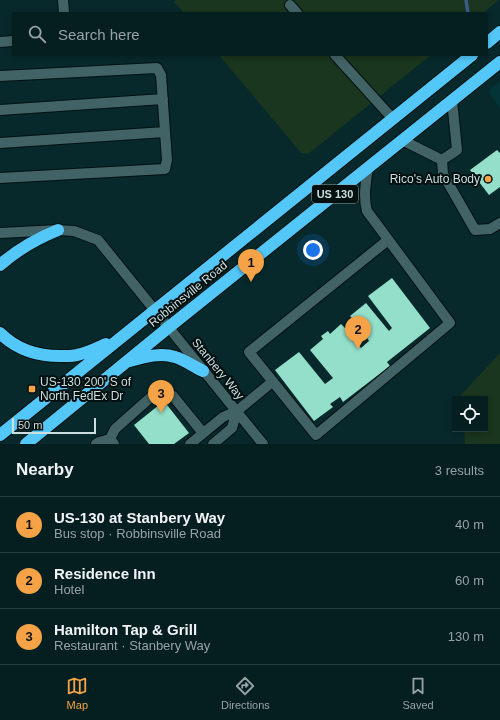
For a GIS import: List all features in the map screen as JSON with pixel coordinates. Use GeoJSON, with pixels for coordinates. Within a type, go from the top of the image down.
{"type":"FeatureCollection","features":[{"type":"Feature","properties":{"kind":"highway"},"geometry":{"type":"LineString","coordinates":[[488,42],[500,32]]}},
{"type":"Feature","properties":{"kind":"highway","name":"Robbinsville Road"},"geometry":{"type":"LineString","coordinates":[[0,435],[154,309],[471,56]]}},
{"type":"Feature","properties":{"kind":"highway","name":"Robbinsville Road"},"geometry":{"type":"LineString","coordinates":[[26,444],[169,327],[500,62]]}},
{"type":"Feature","properties":{"kind":"highway"},"geometry":{"type":"LineString","coordinates":[[0,265],[22,247],[58,230]]}},
{"type":"Feature","properties":{"kind":"highway"},"geometry":{"type":"LineString","coordinates":[[0,333],[21,349],[53,357],[76,356],[117,340]]}},
{"type":"Feature","properties":{"kind":"highway"},"geometry":{"type":"LineString","coordinates":[[127,362],[154,355],[166,355],[174,356],[203,371]]}},
{"type":"Feature","properties":{"kind":"street"},"geometry":{"type":"LineString","coordinates":[[63,0],[64,12]]}},
{"type":"Feature","properties":{"kind":"street"},"geometry":{"type":"LineString","coordinates":[[0,42],[12,41]]}},
{"type":"Feature","properties":{"kind":"street"},"geometry":{"type":"LineString","coordinates":[[336,56],[393,119]]}},
{"type":"Feature","properties":{"kind":"street"},"geometry":{"type":"LineString","coordinates":[[0,76],[157,68],[161,75],[167,160],[165,169],[0,178]]}},
{"type":"Feature","properties":{"kind":"street"},"geometry":{"type":"LineString","coordinates":[[0,110],[163,99]]}},
{"type":"Feature","properties":{"kind":"street"},"geometry":{"type":"LineString","coordinates":[[442,160],[457,150],[452,100]]}},
{"type":"Feature","properties":{"kind":"street"},"geometry":{"type":"LineString","coordinates":[[0,143],[165,132]]}},
{"type":"Feature","properties":{"kind":"street"},"geometry":{"type":"LineString","coordinates":[[402,140],[442,160]]}},
{"type":"Feature","properties":{"kind":"street"},"geometry":{"type":"LineString","coordinates":[[442,160],[443,174],[475,230],[490,229],[500,223]]}},
{"type":"Feature","properties":{"kind":"street"},"geometry":{"type":"LineString","coordinates":[[368,167],[364,201],[367,211],[450,323],[316,435],[272,382],[250,352],[388,240]]}},
{"type":"Feature","properties":{"kind":"street","name":"Stanbery Way"},"geometry":{"type":"LineString","coordinates":[[0,233],[58,230],[74,231],[98,240],[263,444]]}},
{"type":"Feature","properties":{"kind":"street"},"geometry":{"type":"LineString","coordinates":[[190,444],[223,417],[237,411],[272,382]]}},
{"type":"Feature","properties":{"kind":"street"},"geometry":{"type":"LineString","coordinates":[[96,444],[99,442],[112,442],[115,429],[151,397],[162,392],[173,396],[203,433]]}},
{"type":"Feature","properties":{"kind":"street"},"geometry":{"type":"LineString","coordinates":[[213,444],[232,428],[237,411]]}},
{"type":"Feature","properties":{"kind":"shaded area"},"geometry":{"type":"Polygon","coordinates":[[[500,81],[500,108],[488,91],[500,81]]]}},
{"type":"Feature","properties":{"kind":"green space"},"geometry":{"type":"Polygon","coordinates":[[[176,0],[499,0],[484,12],[183,12],[174,2],[176,0]]]}},
{"type":"Feature","properties":{"kind":"green space"},"geometry":{"type":"Polygon","coordinates":[[[220,56],[430,56],[308,154],[301,153],[220,56]]]}},
{"type":"Feature","properties":{"kind":"green space"},"geometry":{"type":"Polygon","coordinates":[[[500,353],[500,444],[465,444],[464,432],[488,432],[488,396],[460,396],[500,353]]]}},
{"type":"Feature","properties":{"kind":"building","name":"Rico's Auto Body"},"geometry":{"type":"Polygon","coordinates":[[[497,150],[500,153],[500,187],[489,195],[470,170],[497,150]]]}},
{"type":"Feature","properties":{"kind":"building"},"geometry":{"type":"Polygon","coordinates":[[[392,278],[430,328],[387,362],[390,366],[343,402],[340,397],[330,404],[333,407],[314,421],[275,370],[299,352],[325,384],[333,378],[310,350],[323,339],[321,336],[328,331],[330,334],[341,324],[348,331],[350,328],[359,338],[355,341],[361,348],[369,341],[364,333],[362,335],[356,326],[358,325],[350,316],[366,303],[389,331],[392,328],[368,296],[392,278]]]}},
{"type":"Feature","properties":{"kind":"building"},"geometry":{"type":"Polygon","coordinates":[[[164,401],[189,433],[174,444],[149,444],[134,425],[164,401]]]}},
{"type":"Feature","properties":{"kind":"waterway"},"geometry":{"type":"LineString","coordinates":[[466,0],[468,12]]}},
{"type":"Feature","properties":{"kind":"place","name":"Rico's Auto Body"},"geometry":{"type":"Point","coordinates":[488,179]}},
{"type":"Feature","properties":{"kind":"place","name":"US-130 at Stanbery Way"},"geometry":{"type":"Point","coordinates":[251,282]}},
{"type":"Feature","properties":{"kind":"place","name":"Residence Inn"},"geometry":{"type":"Point","coordinates":[358,349]}},
{"type":"Feature","properties":{"kind":"place","name":"US-130 200' S of North FedEx Dr"},"geometry":{"type":"Point","coordinates":[32,389]}},
{"type":"Feature","properties":{"kind":"place","name":"Hamilton Tap & Grill"},"geometry":{"type":"Point","coordinates":[161,413]}}]}
